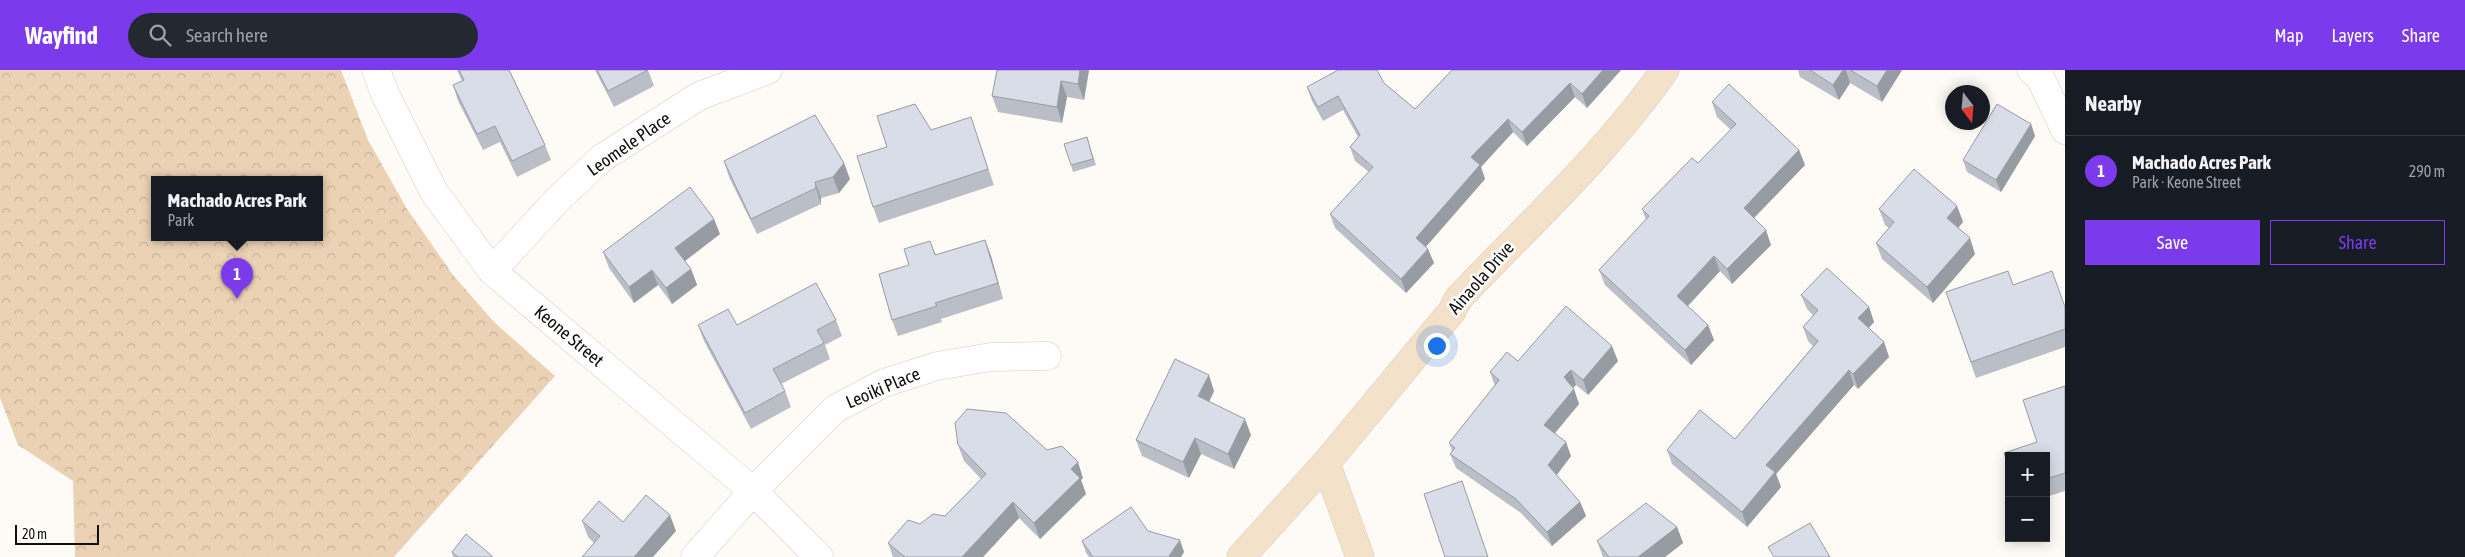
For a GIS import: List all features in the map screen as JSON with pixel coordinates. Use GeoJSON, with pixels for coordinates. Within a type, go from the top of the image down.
{"type":"FeatureCollection","features":[{"type":"Feature","properties":{"kind":"street","name":"Keone Street"},"geometry":{"type":"LineString","coordinates":[[376,70],[385,94],[434,192],[492,271],[752,491],[819,557]]}},
{"type":"Feature","properties":{"kind":"street","name":"Leomele Place"},"geometry":{"type":"LineString","coordinates":[[492,271],[558,200],[602,158],[699,96],[768,70]]}},
{"type":"Feature","properties":{"kind":"street","name":"Ainaola Drive"},"geometry":{"type":"LineString","coordinates":[[1241,557],[1326,463],[1452,311],[1458,299],[1580,173],[1644,101],[1665,70]]}},
{"type":"Feature","properties":{"kind":"street"},"geometry":{"type":"LineString","coordinates":[[2031,70],[2040,77],[2065,130]]}},
{"type":"Feature","properties":{"kind":"street"},"geometry":{"type":"LineString","coordinates":[[2043,70],[2065,79]]}},
{"type":"Feature","properties":{"kind":"street","name":"Leoiki Place"},"geometry":{"type":"LineString","coordinates":[[695,557],[752,491],[835,409],[884,383],[937,366],[992,356],[1047,356]]}},
{"type":"Feature","properties":{"kind":"street"},"geometry":{"type":"LineString","coordinates":[[1326,463],[1360,557]]}},
{"type":"Feature","properties":{"kind":"green space"},"geometry":{"type":"Polygon","coordinates":[[[0,70],[341,70],[368,140],[407,209],[453,275],[494,322],[555,376],[394,557],[75,557],[73,481],[18,445],[0,398],[0,70]]]}},
{"type":"Feature","properties":{"kind":"building"},"geometry":{"type":"Polygon","coordinates":[[[459,70],[509,70],[545,145],[512,161],[495,126],[477,134],[453,85],[464,80],[459,70]]]}},
{"type":"Feature","properties":{"kind":"building"},"geometry":{"type":"Polygon","coordinates":[[[597,70],[648,70],[608,91],[597,70]]]}},
{"type":"Feature","properties":{"kind":"building"},"geometry":{"type":"Polygon","coordinates":[[[997,70],[1080,70],[1078,84],[1061,81],[1057,107],[992,96],[997,70]]]}},
{"type":"Feature","properties":{"kind":"building"},"geometry":{"type":"Polygon","coordinates":[[[1338,70],[1377,70],[1384,83],[1415,109],[1452,70],[1603,70],[1582,94],[1570,83],[1522,132],[1508,119],[1471,157],[1480,165],[1416,238],[1428,249],[1401,279],[1330,214],[1373,167],[1350,147],[1360,135],[1338,96],[1318,107],[1307,87],[1338,70]]]}},
{"type":"Feature","properties":{"kind":"building"},"geometry":{"type":"Polygon","coordinates":[[[1810,70],[1843,70],[1833,85],[1810,70]]]}},
{"type":"Feature","properties":{"kind":"building"},"geometry":{"type":"Polygon","coordinates":[[[1850,70],[1887,70],[1877,86],[1850,70]]]}},
{"type":"Feature","properties":{"kind":"building"},"geometry":{"type":"Polygon","coordinates":[[[1729,84],[1799,150],[1744,208],[1766,230],[1727,269],[1714,256],[1677,296],[1708,325],[1685,350],[1599,270],[1649,216],[1642,209],[1692,158],[1698,163],[1736,124],[1712,102],[1729,84]]]}},
{"type":"Feature","properties":{"kind":"building"},"geometry":{"type":"Polygon","coordinates":[[[915,104],[931,130],[971,117],[988,169],[873,207],[857,156],[887,147],[877,116],[915,104]]]}},
{"type":"Feature","properties":{"kind":"building"},"geometry":{"type":"Polygon","coordinates":[[[1997,104],[2031,124],[1996,180],[1963,160],[1981,130],[1990,130],[1990,116],[1997,104]]]}},
{"type":"Feature","properties":{"kind":"building"},"geometry":{"type":"Polygon","coordinates":[[[815,115],[844,163],[833,177],[815,182],[816,188],[751,219],[724,161],[815,115]]]}},
{"type":"Feature","properties":{"kind":"building"},"geometry":{"type":"Polygon","coordinates":[[[1087,137],[1093,159],[1071,165],[1064,144],[1087,137]]]}},
{"type":"Feature","properties":{"kind":"building"},"geometry":{"type":"Polygon","coordinates":[[[1914,169],[1957,206],[1947,218],[1970,238],[1927,287],[1876,243],[1894,222],[1879,209],[1914,169]]]}},
{"type":"Feature","properties":{"kind":"building"},"geometry":{"type":"Polygon","coordinates":[[[690,187],[714,219],[675,248],[691,269],[666,288],[652,270],[629,287],[603,252],[690,187]]]}},
{"type":"Feature","properties":{"kind":"building"},"geometry":{"type":"Polygon","coordinates":[[[985,240],[998,283],[935,303],[937,306],[892,320],[879,274],[909,265],[904,249],[930,241],[935,255],[985,240]]]}},
{"type":"Feature","properties":{"kind":"building"},"geometry":{"type":"Polygon","coordinates":[[[1827,268],[1869,307],[1858,318],[1884,342],[1853,374],[1849,370],[1766,465],[1775,472],[1742,512],[1667,450],[1700,410],[1735,439],[1818,341],[1803,327],[1818,310],[1801,295],[1827,268]]]}},
{"type":"Feature","properties":{"kind":"building"},"geometry":{"type":"Polygon","coordinates":[[[2008,271],[2013,285],[2052,271],[2065,307],[2065,329],[1971,362],[1946,292],[2008,271]]]}},
{"type":"Feature","properties":{"kind":"building"},"geometry":{"type":"Polygon","coordinates":[[[816,283],[836,320],[817,330],[824,343],[773,369],[785,391],[745,413],[698,325],[728,309],[737,325],[816,283]]]}},
{"type":"Feature","properties":{"kind":"building"},"geometry":{"type":"Polygon","coordinates":[[[1566,306],[1612,346],[1583,380],[1571,370],[1564,377],[1574,389],[1544,425],[1566,442],[1548,465],[1580,502],[1547,532],[1516,499],[1450,454],[1455,448],[1449,443],[1499,380],[1490,372],[1507,352],[1518,361],[1566,306]]]}},
{"type":"Feature","properties":{"kind":"building"},"geometry":{"type":"Polygon","coordinates":[[[1175,359],[1209,375],[1198,396],[1245,419],[1228,454],[1195,438],[1183,462],[1136,440],[1175,359]]]}},
{"type":"Feature","properties":{"kind":"building"},"geometry":{"type":"Polygon","coordinates":[[[2065,386],[2065,473],[2050,478],[2050,452],[2007,452],[2037,442],[2023,400],[2065,386]]]}},
{"type":"Feature","properties":{"kind":"building"},"geometry":{"type":"Polygon","coordinates":[[[967,409],[1006,413],[1047,450],[1062,446],[1078,462],[1071,469],[1080,478],[1034,523],[1013,502],[962,557],[905,557],[888,543],[908,520],[920,524],[933,514],[945,516],[986,474],[958,445],[955,423],[967,409]]]}},
{"type":"Feature","properties":{"kind":"building"},"geometry":{"type":"Polygon","coordinates":[[[1462,481],[1488,557],[1445,557],[1424,494],[1462,481]]]}},
{"type":"Feature","properties":{"kind":"building"},"geometry":{"type":"Polygon","coordinates":[[[646,495],[670,515],[634,557],[582,557],[600,536],[582,521],[599,501],[623,522],[646,495]]]}},
{"type":"Feature","properties":{"kind":"building"},"geometry":{"type":"Polygon","coordinates":[[[1646,503],[1677,527],[1638,557],[1609,557],[1597,541],[1646,503]]]}},
{"type":"Feature","properties":{"kind":"building"},"geometry":{"type":"Polygon","coordinates":[[[1131,507],[1148,531],[1180,540],[1170,557],[1093,557],[1082,541],[1131,507]]]}},
{"type":"Feature","properties":{"kind":"building"},"geometry":{"type":"Polygon","coordinates":[[[1810,523],[1830,557],[1774,557],[1768,547],[1810,523]]]}},
{"type":"Feature","properties":{"kind":"building"},"geometry":{"type":"Polygon","coordinates":[[[466,534],[492,556],[458,557],[452,552],[466,534]]]}},
{"type":"Feature","properties":{"kind":"place","name":"Machado Acres Park"},"geometry":{"type":"Point","coordinates":[237,299]}}]}
